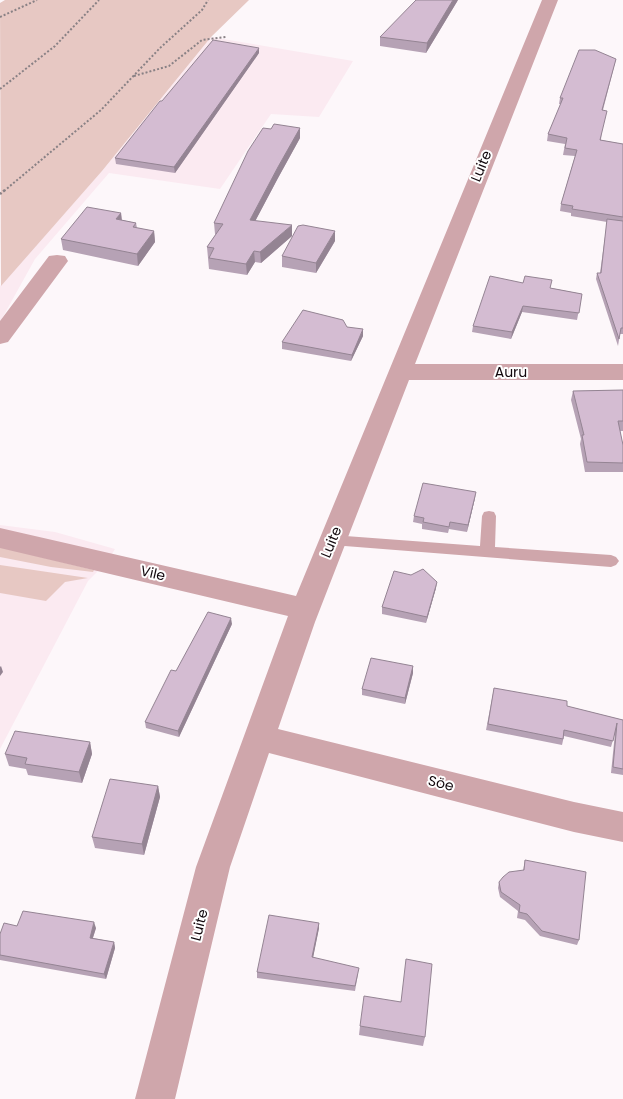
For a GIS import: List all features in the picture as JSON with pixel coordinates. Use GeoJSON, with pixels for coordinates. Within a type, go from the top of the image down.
{"type":"FeatureCollection","features":[{"type":"Feature","properties":{"kind":"street","name":"Luite"},"geometry":{"type":"LineString","coordinates":[[155,1099],[213,866],[305,609],[550,0]]}},
{"type":"Feature","properties":{"kind":"street"},"geometry":{"type":"LineString","coordinates":[[0,337],[57,261]]}},
{"type":"Feature","properties":{"kind":"street","name":"Auru"},"geometry":{"type":"LineString","coordinates":[[399,372],[623,372]]}},
{"type":"Feature","properties":{"kind":"street","name":"Vile"},"geometry":{"type":"LineString","coordinates":[[0,538],[305,609]]}},
{"type":"Feature","properties":{"kind":"street","name":"Söe"},"geometry":{"type":"LineString","coordinates":[[259,737],[574,817],[623,827]]}},
{"type":"Feature","properties":{"kind":"lane"},"geometry":{"type":"LineString","coordinates":[[487,551],[489,516]]}},
{"type":"Feature","properties":{"kind":"lane"},"geometry":{"type":"LineString","coordinates":[[332,540],[611,561]]}},
{"type":"Feature","properties":{"kind":"path"},"geometry":{"type":"LineString","coordinates":[[0,17],[37,0]]}},
{"type":"Feature","properties":{"kind":"path"},"geometry":{"type":"LineString","coordinates":[[0,90],[55,46],[99,0]]}},
{"type":"Feature","properties":{"kind":"path"},"geometry":{"type":"LineString","coordinates":[[0,194],[101,110],[160,48],[202,10],[208,0]]}},
{"type":"Feature","properties":{"kind":"path"},"geometry":{"type":"LineString","coordinates":[[133,76],[168,66],[202,40],[226,37]]}},
{"type":"Feature","properties":{"kind":"shaded area"},"geometry":{"type":"Polygon","coordinates":[[[5,0],[249,0],[211,37],[102,171],[1,286],[0,3],[5,0]]]}},
{"type":"Feature","properties":{"kind":"shaded area"},"geometry":{"type":"Polygon","coordinates":[[[211,37],[353,61],[319,117],[271,114],[220,189],[109,173],[35,259],[0,322],[0,286],[102,171],[211,37]]]}},
{"type":"Feature","properties":{"kind":"shaded area"},"geometry":{"type":"Polygon","coordinates":[[[0,525],[55,532],[115,549],[107,562],[88,581],[0,749],[0,525]]]}},
{"type":"Feature","properties":{"kind":"shaded area"},"geometry":{"type":"Polygon","coordinates":[[[0,547],[94,570],[93,572],[51,567],[0,557],[0,547]]]}},
{"type":"Feature","properties":{"kind":"shaded area"},"geometry":{"type":"Polygon","coordinates":[[[0,565],[88,578],[65,582],[46,601],[0,593],[0,565]]]}},
{"type":"Feature","properties":{"kind":"building"},"geometry":{"type":"Polygon","coordinates":[[[416,0],[453,0],[427,43],[380,37],[416,0]]]}},
{"type":"Feature","properties":{"kind":"building"},"geometry":{"type":"Polygon","coordinates":[[[213,40],[259,48],[174,167],[115,158],[160,101],[162,101],[213,40]]]}},
{"type":"Feature","properties":{"kind":"building"},"geometry":{"type":"Polygon","coordinates":[[[579,50],[595,50],[616,59],[602,110],[607,111],[600,140],[623,144],[623,217],[572,209],[573,206],[561,204],[577,150],[565,148],[567,138],[548,134],[563,98],[560,98],[579,50]]]}},
{"type":"Feature","properties":{"kind":"building"},"geometry":{"type":"Polygon","coordinates":[[[274,124],[300,128],[250,220],[292,225],[260,252],[254,251],[246,264],[209,258],[214,248],[207,247],[223,224],[214,223],[248,151],[263,128],[271,129],[274,124]]]}},
{"type":"Feature","properties":{"kind":"building"},"geometry":{"type":"Polygon","coordinates":[[[87,207],[121,213],[116,219],[136,223],[133,227],[154,231],[137,254],[61,239],[87,207]]]}},
{"type":"Feature","properties":{"kind":"building"},"geometry":{"type":"Polygon","coordinates":[[[607,219],[623,221],[623,328],[621,328],[619,339],[597,273],[601,273],[607,219]]]}},
{"type":"Feature","properties":{"kind":"building"},"geometry":{"type":"Polygon","coordinates":[[[303,225],[335,231],[316,263],[282,256],[298,226],[303,225]]]}},
{"type":"Feature","properties":{"kind":"building"},"geometry":{"type":"Polygon","coordinates":[[[490,276],[523,283],[525,276],[552,280],[550,288],[582,294],[579,313],[523,306],[512,332],[473,326],[490,276]]]}},
{"type":"Feature","properties":{"kind":"building"},"geometry":{"type":"Polygon","coordinates":[[[303,310],[343,320],[347,327],[363,329],[352,355],[282,342],[303,310]]]}},
{"type":"Feature","properties":{"kind":"building"},"geometry":{"type":"Polygon","coordinates":[[[623,390],[623,421],[618,421],[623,445],[623,463],[587,462],[582,435],[584,435],[573,391],[623,390]]]}},
{"type":"Feature","properties":{"kind":"building"},"geometry":{"type":"Polygon","coordinates":[[[423,483],[476,492],[468,525],[450,522],[449,527],[423,522],[424,518],[414,516],[423,483]]]}},
{"type":"Feature","properties":{"kind":"building"},"geometry":{"type":"Polygon","coordinates":[[[423,569],[437,582],[427,617],[382,607],[394,571],[411,575],[423,569]]]}},
{"type":"Feature","properties":{"kind":"building"},"geometry":{"type":"Polygon","coordinates":[[[208,612],[231,618],[178,731],[145,722],[171,670],[176,671],[208,612]]]}},
{"type":"Feature","properties":{"kind":"building"},"geometry":{"type":"Polygon","coordinates":[[[371,658],[413,666],[405,698],[362,689],[371,658]]]}},
{"type":"Feature","properties":{"kind":"building"},"geometry":{"type":"Polygon","coordinates":[[[494,688],[567,701],[567,706],[623,720],[623,769],[613,767],[617,723],[613,741],[564,730],[563,739],[488,724],[494,688]]]}},
{"type":"Feature","properties":{"kind":"building"},"geometry":{"type":"Polygon","coordinates":[[[15,731],[90,742],[79,772],[25,764],[27,758],[5,754],[15,731]]]}},
{"type":"Feature","properties":{"kind":"building"},"geometry":{"type":"Polygon","coordinates":[[[110,779],[158,786],[142,844],[92,837],[110,779]]]}},
{"type":"Feature","properties":{"kind":"building"},"geometry":{"type":"Polygon","coordinates":[[[525,860],[586,872],[579,940],[542,931],[527,914],[519,912],[520,905],[501,892],[499,882],[509,872],[524,870],[525,860]]]}},
{"type":"Feature","properties":{"kind":"building"},"geometry":{"type":"Polygon","coordinates":[[[23,911],[94,922],[90,938],[114,942],[104,974],[0,955],[0,934],[4,923],[17,926],[23,911]]]}},
{"type":"Feature","properties":{"kind":"building"},"geometry":{"type":"Polygon","coordinates":[[[269,915],[319,923],[312,957],[359,968],[355,986],[257,972],[269,915]]]}},
{"type":"Feature","properties":{"kind":"building"},"geometry":{"type":"Polygon","coordinates":[[[406,959],[432,964],[425,1037],[360,1026],[364,996],[401,1002],[406,959]]]}}]}
